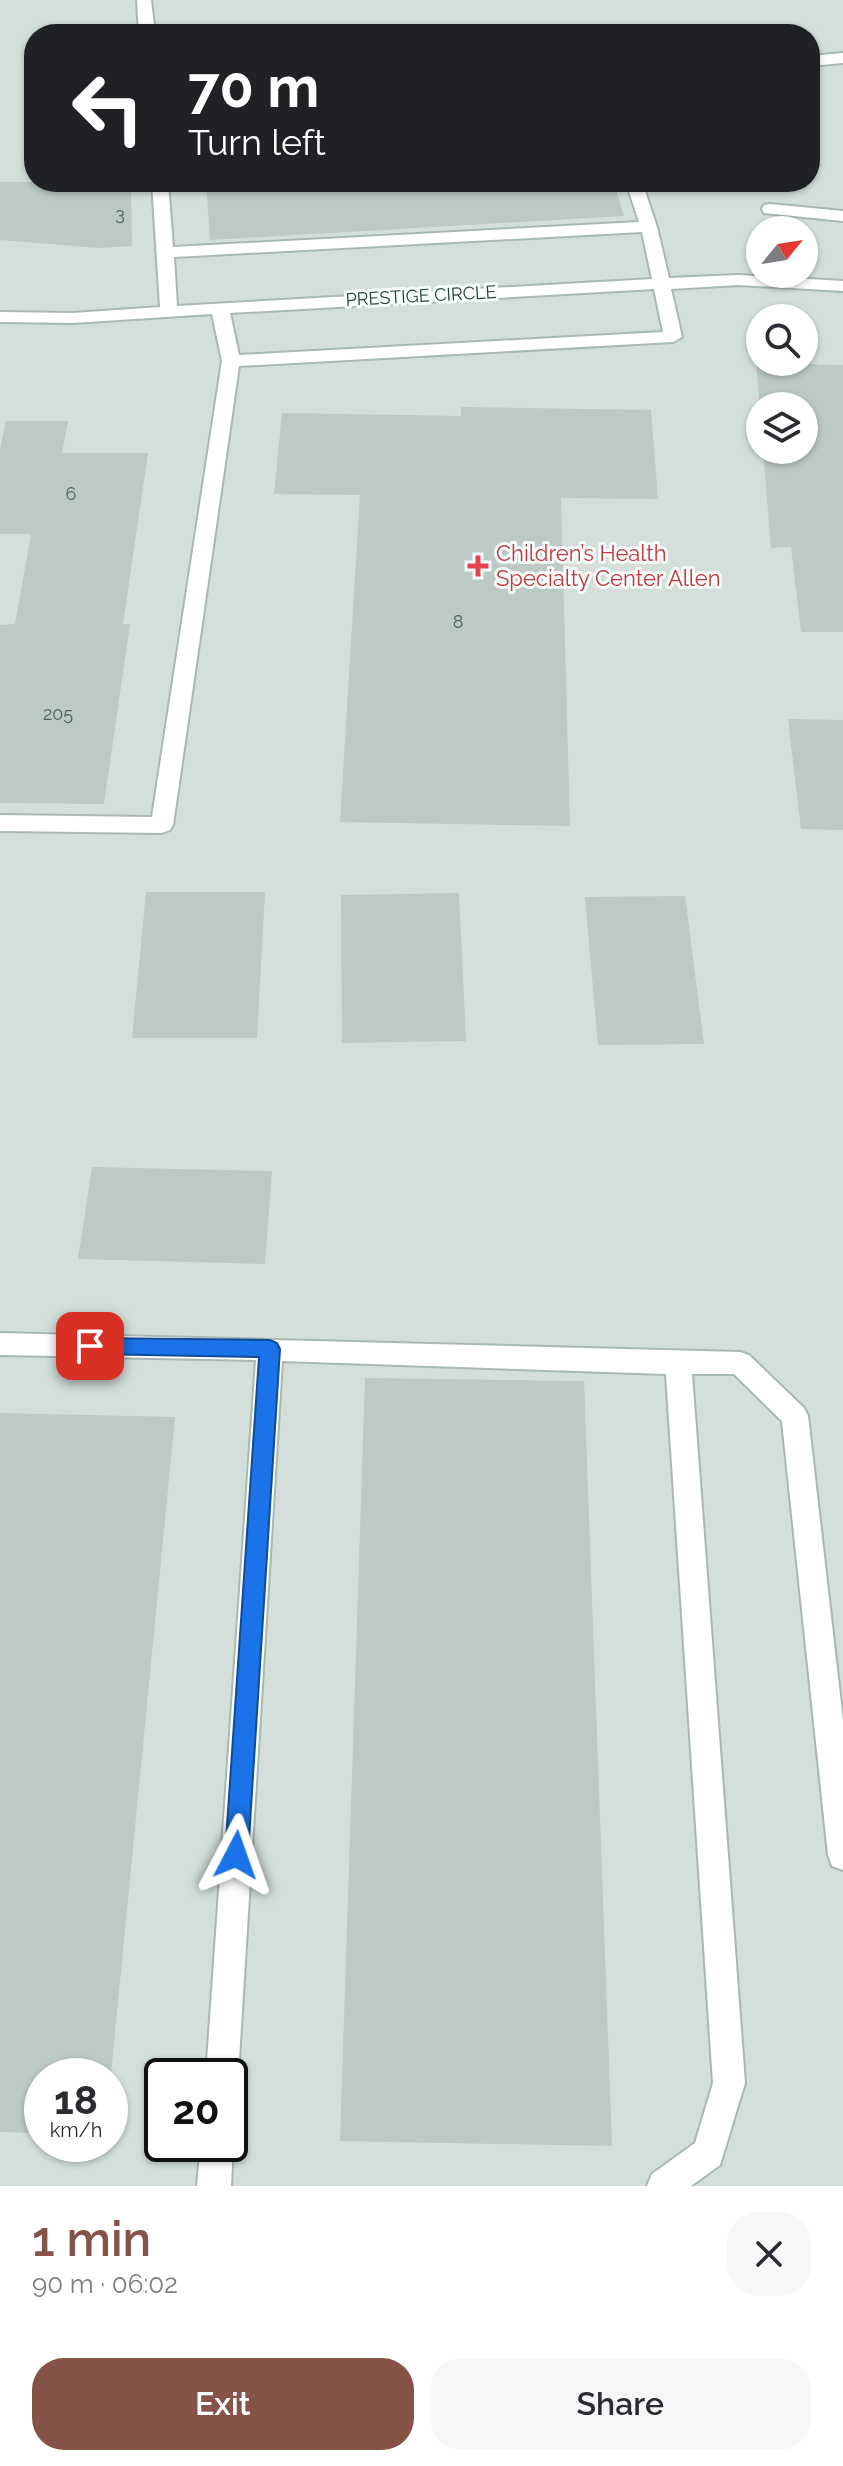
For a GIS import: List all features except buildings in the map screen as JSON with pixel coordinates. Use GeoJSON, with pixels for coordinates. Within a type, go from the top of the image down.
{"type":"FeatureCollection","features":[{"type":"Feature","properties":{"kind":"street"},"geometry":{"type":"LineString","coordinates":[[144,0],[146,24]]}},
{"type":"Feature","properties":{"kind":"street"},"geometry":{"type":"LineString","coordinates":[[820,60],[843,58]]}},
{"type":"Feature","properties":{"kind":"street"},"geometry":{"type":"LineString","coordinates":[[161,192],[169,312]]}},
{"type":"Feature","properties":{"kind":"street"},"geometry":{"type":"LineString","coordinates":[[231,361],[673,337],[649,227],[637,192]]}},
{"type":"Feature","properties":{"kind":"street"},"geometry":{"type":"LineString","coordinates":[[770,209],[843,216]]}},
{"type":"Feature","properties":{"kind":"street"},"geometry":{"type":"LineString","coordinates":[[166,252],[649,227]]}},
{"type":"Feature","properties":{"kind":"street","name":"PRESTIGE CIRCLE"},"geometry":{"type":"LineString","coordinates":[[0,317],[73,318],[738,280],[843,286]]}},
{"type":"Feature","properties":{"kind":"street"},"geometry":{"type":"LineString","coordinates":[[0,823],[162,825],[231,361],[220,308]]}},
{"type":"Feature","properties":{"kind":"street"},"geometry":{"type":"LineString","coordinates":[[0,1344],[740,1363],[795,1416],[843,1855]]}},
{"type":"Feature","properties":{"kind":"street"},"geometry":{"type":"LineString","coordinates":[[223,2058],[270,1349]]}},
{"type":"Feature","properties":{"kind":"street"},"geometry":{"type":"LineString","coordinates":[[664,2186],[708,2153],[729,2083],[678,1363]]}},
{"type":"Feature","properties":{"kind":"street"},"geometry":{"type":"LineString","coordinates":[[214,2186],[216,2162]]}},
{"type":"Feature","properties":{"kind":"shaded area"},"geometry":{"type":"Polygon","coordinates":[[[0,0],[843,0],[843,2186],[0,2186],[0,0]]]}},
{"type":"Feature","properties":{"kind":"place","name":"Children’s Health Specialty Center Allen"},"geometry":{"type":"Point","coordinates":[478,566]}},
{"type":"Feature","properties":{"kind":"route"},"geometry":{"type":"LineString","coordinates":[[90,1346],[270,1349],[236,1855]]}}]}
